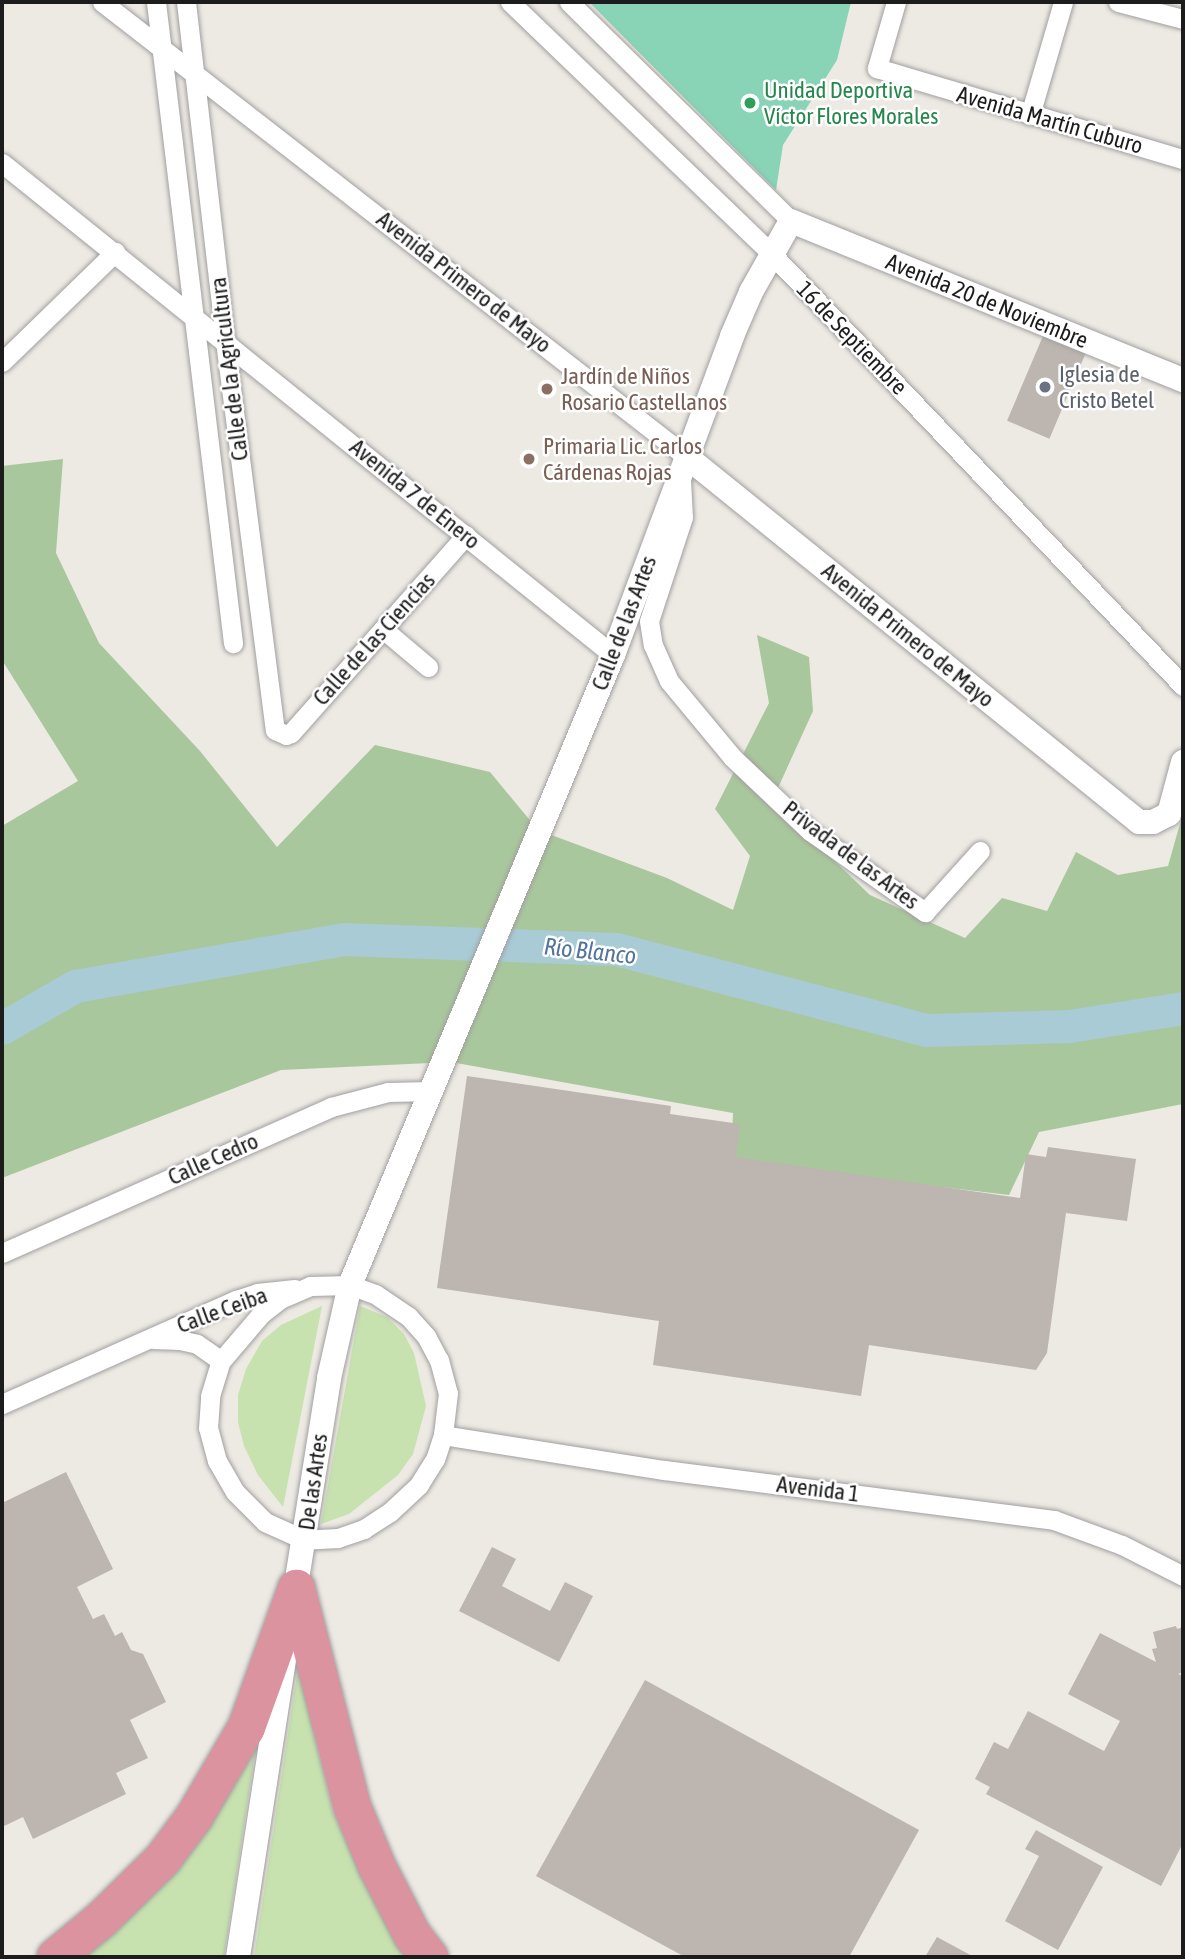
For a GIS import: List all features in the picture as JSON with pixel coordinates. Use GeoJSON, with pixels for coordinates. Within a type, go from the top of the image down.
{"type":"FeatureCollection","features":[{"type":"Feature","properties":{"kind":"highway"},"geometry":{"type":"LineString","coordinates":[[55,1957],[101,1919],[162,1859],[194,1816],[246,1727],[296,1588]]}},
{"type":"Feature","properties":{"kind":"highway"},"geometry":{"type":"LineString","coordinates":[[296,1588],[352,1807],[376,1865],[406,1923],[429,1957]]}},
{"type":"Feature","properties":{"kind":"street","name":"Avenida Primero de Mayo"},"geometry":{"type":"LineString","coordinates":[[102,2],[684,465],[1139,822],[1153,822],[1168,814],[1183,762]]}},
{"type":"Feature","properties":{"kind":"street","name":"Calle de la Agricultura"},"geometry":{"type":"LineString","coordinates":[[156,2],[178,61],[210,329],[272,724],[280,734]]}},
{"type":"Feature","properties":{"kind":"street","name":"Calle de la Agricultura"},"geometry":{"type":"LineString","coordinates":[[186,2],[178,61],[210,329],[233,642]]}},
{"type":"Feature","properties":{"kind":"street","name":"16 de Septiembre"},"geometry":{"type":"LineString","coordinates":[[510,2],[771,253],[1183,686]]}},
{"type":"Feature","properties":{"kind":"street"},"geometry":{"type":"LineString","coordinates":[[569,2],[791,221]]}},
{"type":"Feature","properties":{"kind":"street","name":"Avenida Martín Cuburo"},"geometry":{"type":"LineString","coordinates":[[896,2],[877,68],[1183,159]]}},
{"type":"Feature","properties":{"kind":"street"},"geometry":{"type":"LineString","coordinates":[[1030,115],[1063,2]]}},
{"type":"Feature","properties":{"kind":"street"},"geometry":{"type":"LineString","coordinates":[[1118,2],[1183,19]]}},
{"type":"Feature","properties":{"kind":"street","name":"Avenida 7 de Enero"},"geometry":{"type":"LineString","coordinates":[[2,163],[613,655]]}},
{"type":"Feature","properties":{"kind":"street","name":"Calle de las Artes"},"geometry":{"type":"LineString","coordinates":[[458,1026],[613,655],[732,336],[771,253],[791,221]]}},
{"type":"Feature","properties":{"kind":"street","name":"Avenida 20 de Noviembre"},"geometry":{"type":"LineString","coordinates":[[791,221],[1183,380]]}},
{"type":"Feature","properties":{"kind":"street"},"geometry":{"type":"LineString","coordinates":[[2,362],[116,253]]}},
{"type":"Feature","properties":{"kind":"street","name":"Privada de las Artes"},"geometry":{"type":"LineString","coordinates":[[684,465],[683,517],[649,621],[653,645],[669,681],[732,757],[810,831],[925,912],[980,851]]}},
{"type":"Feature","properties":{"kind":"street","name":"Calle de las Ciencias"},"geometry":{"type":"LineString","coordinates":[[280,734],[291,733],[466,535]]}},
{"type":"Feature","properties":{"kind":"street"},"geometry":{"type":"LineString","coordinates":[[383,629],[428,667]]}},
{"type":"Feature","properties":{"kind":"street","name":"De las Artes"},"geometry":{"type":"LineString","coordinates":[[238,1957],[305,1540],[328,1378],[350,1285],[458,1026]]}},
{"type":"Feature","properties":{"kind":"street","name":"Calle Cedro"},"geometry":{"type":"LineString","coordinates":[[2,1253],[331,1107],[388,1092],[431,1091]]}},
{"type":"Feature","properties":{"kind":"street"},"geometry":{"type":"LineString","coordinates":[[300,1290],[280,1299],[261,1314],[221,1361],[209,1407],[208,1428],[217,1461],[235,1492],[265,1522],[305,1540],[338,1538],[364,1528],[390,1512],[419,1485],[435,1460],[443,1435],[448,1393],[439,1360],[426,1336],[408,1315],[375,1294],[350,1285]]}},
{"type":"Feature","properties":{"kind":"street","name":"Calle Ceiba"},"geometry":{"type":"LineString","coordinates":[[2,1404],[145,1339],[257,1293],[300,1290],[310,1286],[350,1285]]}},
{"type":"Feature","properties":{"kind":"street","name":"Calle Ceiba"},"geometry":{"type":"LineString","coordinates":[[145,1339],[180,1340],[197,1344],[221,1361]]}},
{"type":"Feature","properties":{"kind":"street","name":"Avenida 1"},"geometry":{"type":"LineString","coordinates":[[443,1435],[641,1466],[1055,1520],[1111,1540],[1183,1576]]}},
{"type":"Feature","properties":{"kind":"green space","name":"Unidad Deportiva Víctor Flores Morales"},"geometry":{"type":"Polygon","coordinates":[[[589,2],[851,2],[837,60],[783,145],[776,190],[589,2]]]}},
{"type":"Feature","properties":{"kind":"green space"},"geometry":{"type":"Polygon","coordinates":[[[63,459],[56,553],[99,643],[200,751],[277,847],[375,745],[490,772],[538,830],[667,878],[733,910],[750,856],[715,809],[769,703],[757,635],[809,657],[813,711],[772,801],[870,895],[965,938],[1002,898],[1047,911],[1076,852],[1118,875],[1168,866],[1183,813],[1183,1104],[1039,1132],[1009,1195],[731,1162],[733,1113],[451,1062],[281,1070],[2,1178],[2,826],[78,781],[2,660],[2,466],[63,459]]]}},
{"type":"Feature","properties":{"kind":"green space"},"geometry":{"type":"Polygon","coordinates":[[[322,1306],[283,1507],[258,1475],[244,1446],[238,1422],[238,1395],[246,1369],[262,1341],[281,1325],[322,1306]]]}},
{"type":"Feature","properties":{"kind":"green space"},"geometry":{"type":"Polygon","coordinates":[[[360,1306],[387,1317],[404,1334],[414,1353],[426,1406],[413,1454],[398,1475],[349,1514],[321,1524],[360,1306]]]}},
{"type":"Feature","properties":{"kind":"green space"},"geometry":{"type":"Polygon","coordinates":[[[301,1648],[314,1735],[333,1812],[368,1886],[416,1957],[254,1957],[301,1648]]]}},
{"type":"Feature","properties":{"kind":"green space"},"geometry":{"type":"Polygon","coordinates":[[[259,1727],[224,1957],[70,1957],[259,1727]]]}},
{"type":"Feature","properties":{"kind":"building","name":"Iglesia de Cristo Betel"},"geometry":{"type":"Polygon","coordinates":[[[1043,336],[1085,354],[1049,439],[1007,421],[1043,336]]]}},
{"type":"Feature","properties":{"kind":"building"},"geometry":{"type":"Polygon","coordinates":[[[467,1076],[671,1106],[670,1114],[740,1124],[736,1157],[1020,1198],[1026,1154],[1046,1157],[1048,1147],[1136,1159],[1127,1221],[1066,1213],[1047,1353],[1036,1370],[869,1345],[861,1396],[653,1365],[659,1321],[437,1288],[467,1076]]]}},
{"type":"Feature","properties":{"kind":"building"},"geometry":{"type":"Polygon","coordinates":[[[66,1472],[113,1569],[77,1587],[93,1619],[104,1614],[115,1636],[122,1632],[131,1650],[143,1654],[166,1702],[130,1720],[148,1758],[116,1773],[126,1794],[33,1839],[23,1817],[2,1827],[2,1503],[66,1472]]]}},
{"type":"Feature","properties":{"kind":"building"},"geometry":{"type":"Polygon","coordinates":[[[492,1547],[516,1559],[502,1586],[550,1611],[565,1582],[593,1596],[559,1662],[459,1611],[492,1547]]]}},
{"type":"Feature","properties":{"kind":"building"},"geometry":{"type":"Polygon","coordinates":[[[1176,1626],[1177,1629],[1183,1627],[1183,1672],[1178,1674],[1183,1676],[1183,1843],[1161,1886],[986,1794],[990,1787],[975,1779],[994,1742],[1008,1749],[1028,1711],[1104,1751],[1120,1721],[1068,1694],[1100,1633],[1156,1662],[1152,1649],[1157,1648],[1153,1632],[1176,1626]]]}},
{"type":"Feature","properties":{"kind":"building"},"geometry":{"type":"Polygon","coordinates":[[[645,1680],[919,1830],[849,1957],[685,1957],[536,1876],[645,1680]]]}},
{"type":"Feature","properties":{"kind":"building"},"geometry":{"type":"Polygon","coordinates":[[[1036,1830],[1103,1867],[1058,1950],[1005,1921],[1039,1856],[1025,1849],[1036,1830]]]}},
{"type":"Feature","properties":{"kind":"building"},"geometry":{"type":"Polygon","coordinates":[[[937,1937],[974,1957],[925,1957],[937,1937]]]}},
{"type":"Feature","properties":{"kind":"waterway","name":"Río Blanco"},"geometry":{"type":"LineString","coordinates":[[2,1028],[75,986],[343,939],[616,949],[926,1030],[1069,1026],[1183,1008]]}},
{"type":"Feature","properties":{"kind":"place","name":"Unidad Deportiva Víctor Flores Morales"},"geometry":{"type":"Point","coordinates":[750,103]}},
{"type":"Feature","properties":{"kind":"place","name":"Iglesia de Cristo Betel"},"geometry":{"type":"Point","coordinates":[1045,387]}},
{"type":"Feature","properties":{"kind":"place","name":"Jardín de Niños Rosario Castellanos"},"geometry":{"type":"Point","coordinates":[547,389]}},
{"type":"Feature","properties":{"kind":"place","name":"Primaria Lic. Carlos Cárdenas Rojas"},"geometry":{"type":"Point","coordinates":[529,459]}}]}
